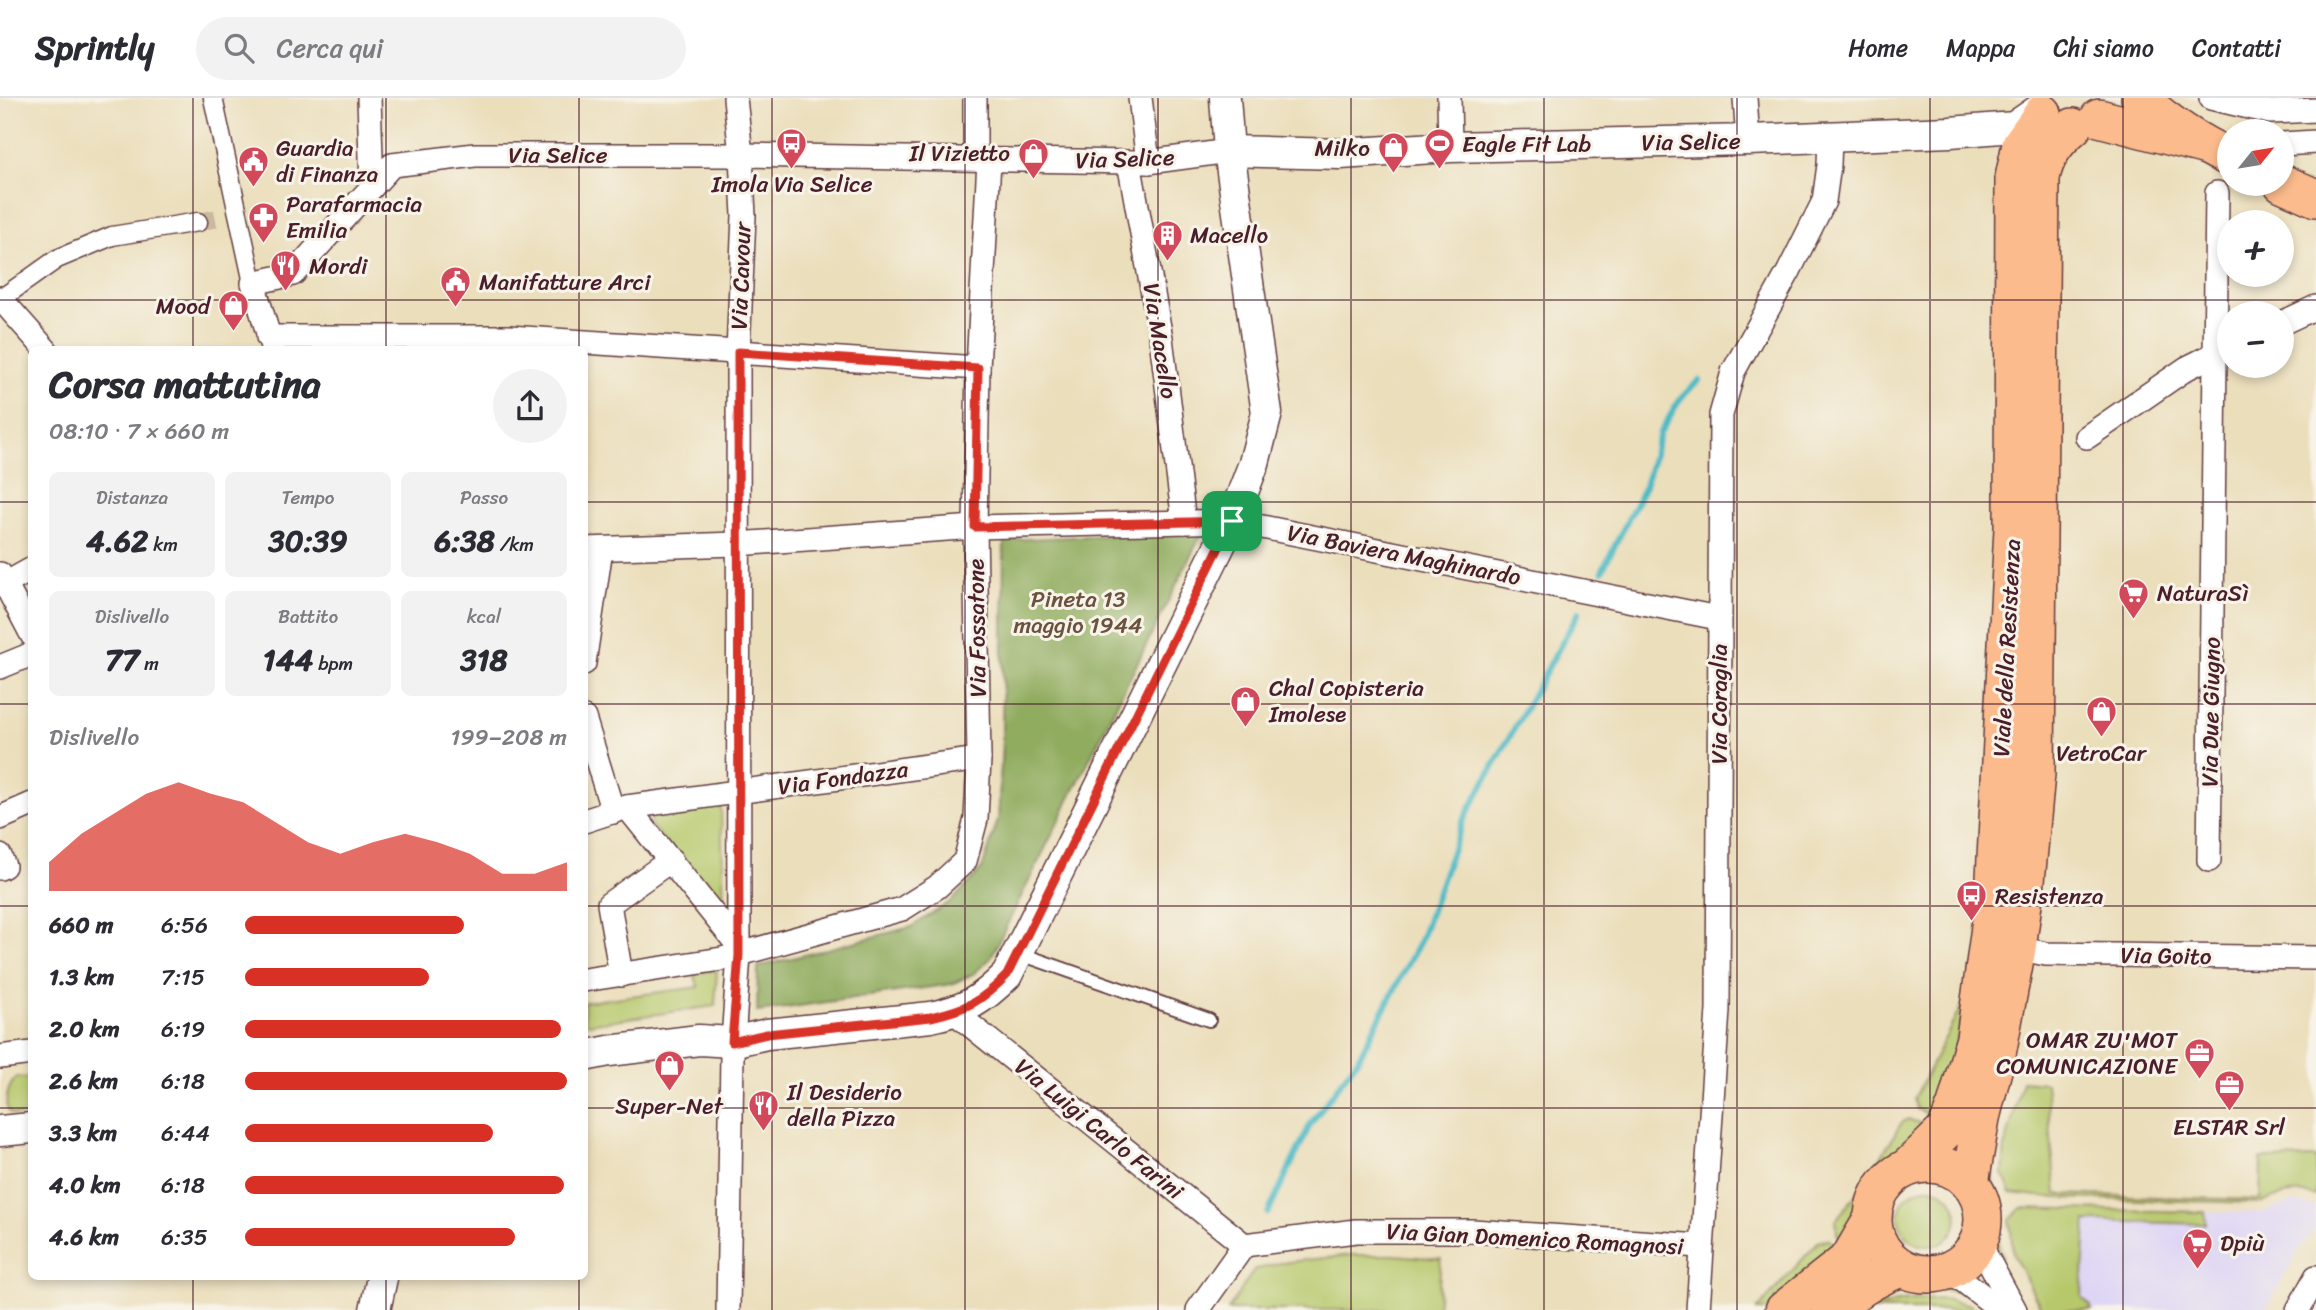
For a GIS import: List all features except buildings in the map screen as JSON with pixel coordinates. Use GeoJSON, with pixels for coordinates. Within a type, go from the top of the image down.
{"type":"FeatureCollection","features":[{"type":"Feature","properties":{"kind":"main road"},"geometry":{"type":"LineString","coordinates":[[2140,98],[2216,151]]}},
{"type":"Feature","properties":{"kind":"main road"},"geometry":{"type":"LineString","coordinates":[[2067,110],[2216,151]]}},
{"type":"Feature","properties":{"kind":"main road","name":"Viale della Resistenza"},"geometry":{"type":"LineString","coordinates":[[1970,1183],[2017,948],[2036,774],[2041,179],[2043,164],[2063,135],[2067,110]]}},
{"type":"Feature","properties":{"kind":"main road","name":"Viale della Resistenza"},"geometry":{"type":"LineString","coordinates":[[1784,1310],[1849,1259],[1872,1220],[1874,1203],[1882,1188],[1946,1130],[1975,1038],[1994,897],[2013,528],[2014,178],[2021,144],[2067,110]]}},
{"type":"Feature","properties":{"kind":"main road"},"geometry":{"type":"LineString","coordinates":[[2294,188],[2316,198]]}},
{"type":"Feature","properties":{"kind":"main road"},"geometry":{"type":"LineString","coordinates":[[1872,1220],[1874,1235],[1889,1260],[1920,1274],[1938,1274],[1953,1269],[1967,1260],[1976,1247],[1982,1232],[1983,1215],[1979,1198],[1970,1183],[1957,1172],[1941,1165],[1924,1164],[1907,1168]]}},
{"type":"Feature","properties":{"kind":"main road"},"geometry":{"type":"LineString","coordinates":[[1831,1310],[1883,1275],[1902,1268]]}},
{"type":"Feature","properties":{"kind":"street"},"geometry":{"type":"LineString","coordinates":[[213,98],[230,216],[271,344],[509,337],[978,368]]}},
{"type":"Feature","properties":{"kind":"street"},"geometry":{"type":"LineString","coordinates":[[369,98],[372,187]]}},
{"type":"Feature","properties":{"kind":"street","name":"Via Cavour"},"geometry":{"type":"LineString","coordinates":[[728,1310],[732,1042],[739,950],[738,352],[744,216],[735,98]]}},
{"type":"Feature","properties":{"kind":"street","name":"Via Fossatone"},"geometry":{"type":"LineString","coordinates":[[588,979],[621,975],[739,950],[902,909],[937,887],[965,861],[976,818],[979,759],[975,527],[982,159],[975,98]]}},
{"type":"Feature","properties":{"kind":"street","name":"Via Macello"},"geometry":{"type":"LineString","coordinates":[[1140,98],[1139,162],[1184,522]]}},
{"type":"Feature","properties":{"kind":"street"},"geometry":{"type":"LineString","coordinates":[[588,1055],[699,1040],[732,1042],[767,1034],[931,1017],[954,1012],[986,996],[1007,975],[1232,521],[1254,463],[1267,412],[1225,98]]}},
{"type":"Feature","properties":{"kind":"street"},"geometry":{"type":"LineString","coordinates":[[1449,98],[1450,147]]}},
{"type":"Feature","properties":{"kind":"street"},"geometry":{"type":"LineString","coordinates":[[1745,98],[1748,140]]}},
{"type":"Feature","properties":{"kind":"street"},"geometry":{"type":"LineString","coordinates":[[2211,98],[2270,112],[2316,110]]}},
{"type":"Feature","properties":{"kind":"street","name":"Via Selice"},"geometry":{"type":"LineString","coordinates":[[253,283],[293,274],[393,165],[475,155],[741,155],[1139,162],[1230,151],[1340,154],[1450,147],[1950,132],[2014,127],[2067,110]]}},
{"type":"Feature","properties":{"kind":"street","name":"Via Coraglia"},"geometry":{"type":"LineString","coordinates":[[1702,1305],[1701,1246],[1718,1010],[1721,415],[1732,372],[1789,271],[1824,201],[1830,137]]}},
{"type":"Feature","properties":{"kind":"street"},"geometry":{"type":"LineString","coordinates":[[2294,143],[2316,142]]}},
{"type":"Feature","properties":{"kind":"street","name":"Via Due Giugno"},"geometry":{"type":"LineString","coordinates":[[2217,196],[2221,301]]}},
{"type":"Feature","properties":{"kind":"street"},"geometry":{"type":"LineString","coordinates":[[43,346],[1,298],[57,259],[112,236],[198,222]]}},
{"type":"Feature","properties":{"kind":"street"},"geometry":{"type":"LineString","coordinates":[[2294,317],[2316,307]]}},
{"type":"Feature","properties":{"kind":"street"},"geometry":{"type":"LineString","coordinates":[[2087,437],[2155,389],[2217,353]]}},
{"type":"Feature","properties":{"kind":"street","name":"Via Due Giugno"},"geometry":{"type":"LineString","coordinates":[[2209,860],[2222,378]]}},
{"type":"Feature","properties":{"kind":"street","name":"Via Baviera Maghinardo"},"geometry":{"type":"LineString","coordinates":[[593,549],[737,544],[975,527],[1232,521],[1718,618]]}},
{"type":"Feature","properties":{"kind":"street"},"geometry":{"type":"LineString","coordinates":[[588,612],[593,549]]}},
{"type":"Feature","properties":{"kind":"street"},"geometry":{"type":"LineString","coordinates":[[28,570],[3,579],[28,627]]}},
{"type":"Feature","properties":{"kind":"street"},"geometry":{"type":"LineString","coordinates":[[0,667],[28,656]]}},
{"type":"Feature","properties":{"kind":"street"},"geometry":{"type":"LineString","coordinates":[[588,728],[620,810],[671,860],[739,950]]}},
{"type":"Feature","properties":{"kind":"street","name":"Via Fondazza"},"geometry":{"type":"LineString","coordinates":[[588,820],[620,810],[979,759]]}},
{"type":"Feature","properties":{"kind":"street"},"geometry":{"type":"LineString","coordinates":[[0,818],[28,806]]}},
{"type":"Feature","properties":{"kind":"street"},"geometry":{"type":"LineString","coordinates":[[0,856],[4,866],[0,868]]}},
{"type":"Feature","properties":{"kind":"street"},"geometry":{"type":"LineString","coordinates":[[621,975],[608,904],[671,860]]}},
{"type":"Feature","properties":{"kind":"street","name":"Via Goito"},"geometry":{"type":"LineString","coordinates":[[2017,948],[2046,954],[2316,958]]}},
{"type":"Feature","properties":{"kind":"street","name":"Via Luigi Carlo Farini"},"geometry":{"type":"LineString","coordinates":[[954,1012],[1244,1245]]}},
{"type":"Feature","properties":{"kind":"street"},"geometry":{"type":"LineString","coordinates":[[0,1057],[28,1054]]}},
{"type":"Feature","properties":{"kind":"street"},"geometry":{"type":"LineString","coordinates":[[0,1131],[28,1128]]}},
{"type":"Feature","properties":{"kind":"street","name":"Via Gian Domenico Romagnosi"},"geometry":{"type":"LineString","coordinates":[[1244,1245],[1356,1231],[1472,1231],[1701,1246]]}},
{"type":"Feature","properties":{"kind":"street"},"geometry":{"type":"LineString","coordinates":[[1982,1232],[1985,1254],[2015,1310]]}},
{"type":"Feature","properties":{"kind":"street"},"geometry":{"type":"LineString","coordinates":[[1198,1310],[1244,1245]]}},
{"type":"Feature","properties":{"kind":"street"},"geometry":{"type":"LineString","coordinates":[[1938,1274],[1961,1279],[2001,1310]]}},
{"type":"Feature","properties":{"kind":"street"},"geometry":{"type":"LineString","coordinates":[[2298,1310],[2316,1277]]}},
{"type":"Feature","properties":{"kind":"street"},"geometry":{"type":"LineString","coordinates":[[375,1310],[382,1280]]}},
{"type":"Feature","properties":{"kind":"lane"},"geometry":{"type":"LineString","coordinates":[[1018,953],[1209,1020]]}},
{"type":"Feature","properties":{"kind":"shaded area"},"geometry":{"type":"Polygon","coordinates":[[[2293,1202],[2316,1207],[2316,1228],[2301,1246],[2265,1310],[2042,1310],[2013,1254],[2010,1220],[2021,1208],[2260,1213],[2293,1202]]]}},
{"type":"Feature","properties":{"kind":"green space","name":"Pineta 13 maggio 1944"},"geometry":{"type":"Polygon","coordinates":[[[1203,531],[990,959],[973,974],[952,984],[757,1012],[758,967],[911,927],[953,900],[982,869],[998,820],[1002,743],[1004,540],[1203,531]]]}},
{"type":"Feature","properties":{"kind":"green space"},"geometry":{"type":"Polygon","coordinates":[[[717,805],[721,809],[724,907],[716,907],[651,825],[650,817],[717,805]]]}},
{"type":"Feature","properties":{"kind":"green space"},"geometry":{"type":"Polygon","coordinates":[[[1973,969],[1939,1120],[1917,1109],[1914,1099],[1964,1001],[1973,969]]]}},
{"type":"Feature","properties":{"kind":"green space"},"geometry":{"type":"Polygon","coordinates":[[[717,970],[715,1006],[588,1024],[588,1001],[699,987],[693,973],[717,970]]]}},
{"type":"Feature","properties":{"kind":"green space"},"geometry":{"type":"Polygon","coordinates":[[[17,1077],[28,1079],[28,1115],[14,1115],[7,1108],[8,1091],[17,1077]]]}},
{"type":"Feature","properties":{"kind":"green space"},"geometry":{"type":"Polygon","coordinates":[[[2022,1081],[2046,1083],[2056,1194],[2260,1200],[2261,1159],[2316,1158],[2316,1196],[2289,1194],[2262,1203],[2057,1198],[2011,1193],[2003,1174],[2005,1147],[2022,1081]]]}},
{"type":"Feature","properties":{"kind":"green space"},"geometry":{"type":"Polygon","coordinates":[[[1908,1119],[1933,1128],[1881,1170],[1874,1179],[1847,1245],[1837,1234],[1836,1220],[1868,1179],[1902,1122],[1908,1119]]]}},
{"type":"Feature","properties":{"kind":"green space"},"geometry":{"type":"Polygon","coordinates":[[[1991,1165],[2000,1213],[1999,1245],[2003,1256],[1999,1259],[1995,1246],[1994,1209],[1989,1184],[1991,1165]]]}},
{"type":"Feature","properties":{"kind":"green space"},"geometry":{"type":"Polygon","coordinates":[[[1922,1188],[1934,1188],[1949,1196],[1957,1211],[1957,1223],[1949,1238],[1934,1246],[1922,1246],[1907,1238],[1899,1223],[1899,1211],[1907,1196],[1922,1188]]]}},
{"type":"Feature","properties":{"kind":"green space"},"geometry":{"type":"Polygon","coordinates":[[[2021,1208],[2205,1212],[2206,1224],[2086,1221],[2082,1297],[2091,1306],[2091,1310],[2042,1310],[2013,1254],[2010,1220],[2021,1208]]]}},
{"type":"Feature","properties":{"kind":"green space"},"geometry":{"type":"Polygon","coordinates":[[[1829,1239],[1838,1254],[1767,1310],[1757,1310],[1818,1242],[1829,1239]]]}},
{"type":"Feature","properties":{"kind":"green space"},"geometry":{"type":"Polygon","coordinates":[[[1351,1255],[1441,1259],[1437,1310],[1228,1310],[1254,1270],[1280,1263],[1351,1255]]]}},
{"type":"Feature","properties":{"kind":"green space"},"geometry":{"type":"Polygon","coordinates":[[[1937,1281],[1964,1292],[1904,1288],[1887,1292],[1893,1282],[1937,1281]]]}},
{"type":"Feature","properties":{"kind":"green space"},"geometry":{"type":"Polygon","coordinates":[[[1948,1299],[1970,1305],[1975,1310],[1876,1310],[1902,1301],[1948,1299]]]}},
{"type":"Feature","properties":{"kind":"waterway"},"geometry":{"type":"LineString","coordinates":[[1602,571],[1645,486],[1660,433],[1680,399],[1699,380]]}},
{"type":"Feature","properties":{"kind":"waterway"},"geometry":{"type":"LineString","coordinates":[[1268,1213],[1311,1123],[1358,1059],[1420,941],[1463,821],[1579,612]]}},
{"type":"Feature","properties":{"kind":"tunnel"},"geometry":{"type":"LineString","coordinates":[[198,222],[223,217]]}},
{"type":"Feature","properties":{"kind":"place","name":"Imola Via Selice"},"geometry":{"type":"Point","coordinates":[792,170]}},
{"type":"Feature","properties":{"kind":"place","name":"Eagle Fit Lab"},"geometry":{"type":"Point","coordinates":[1439,171]}},
{"type":"Feature","properties":{"kind":"place","name":"Milko"},"geometry":{"type":"Point","coordinates":[1393,175]}},
{"type":"Feature","properties":{"kind":"place","name":"Il Vizietto"},"geometry":{"type":"Point","coordinates":[1033,180]}},
{"type":"Feature","properties":{"kind":"place","name":"Guardia di Finanza"},"geometry":{"type":"Point","coordinates":[253,188]}},
{"type":"Feature","properties":{"kind":"place","name":"Parafarmacia Emilia"},"geometry":{"type":"Point","coordinates":[263,244]}},
{"type":"Feature","properties":{"kind":"place","name":"Macello"},"geometry":{"type":"Point","coordinates":[1167,262]}},
{"type":"Feature","properties":{"kind":"place","name":"Mordi"},"geometry":{"type":"Point","coordinates":[286,293]}},
{"type":"Feature","properties":{"kind":"place","name":"Manifatture Arci"},"geometry":{"type":"Point","coordinates":[456,309]}},
{"type":"Feature","properties":{"kind":"place","name":"Mood"},"geometry":{"type":"Point","coordinates":[233,333]}},
{"type":"Feature","properties":{"kind":"place","name":"NaturaSì"},"geometry":{"type":"Point","coordinates":[2134,620]}},
{"type":"Feature","properties":{"kind":"place","name":"Chal Copisteria Imolese"},"geometry":{"type":"Point","coordinates":[1246,728]}},
{"type":"Feature","properties":{"kind":"place","name":"VetroCar"},"geometry":{"type":"Point","coordinates":[2101,739]}},
{"type":"Feature","properties":{"kind":"place","name":"Resistenza"},"geometry":{"type":"Point","coordinates":[1972,923]}},
{"type":"Feature","properties":{"kind":"place","name":"OMAR ZU'MOT COMUNICAZIONE"},"geometry":{"type":"Point","coordinates":[2200,1080]}},
{"type":"Feature","properties":{"kind":"place","name":"Super-Net"},"geometry":{"type":"Point","coordinates":[669,1092]}},
{"type":"Feature","properties":{"kind":"place","name":"ELSTAR Srl"},"geometry":{"type":"Point","coordinates":[2229,1113]}},
{"type":"Feature","properties":{"kind":"place","name":"Il Desiderio della Pizza"},"geometry":{"type":"Point","coordinates":[764,1132]}},
{"type":"Feature","properties":{"kind":"place","name":"Dpiù"},"geometry":{"type":"Point","coordinates":[2197,1270]}},
{"type":"Feature","properties":{"kind":"route"},"geometry":{"type":"LineString","coordinates":[[738,352],[978,368],[975,527],[1232,521],[1007,975],[986,996],[954,1012],[829,1029],[767,1034],[732,1042],[739,955],[738,352]]}}]}
